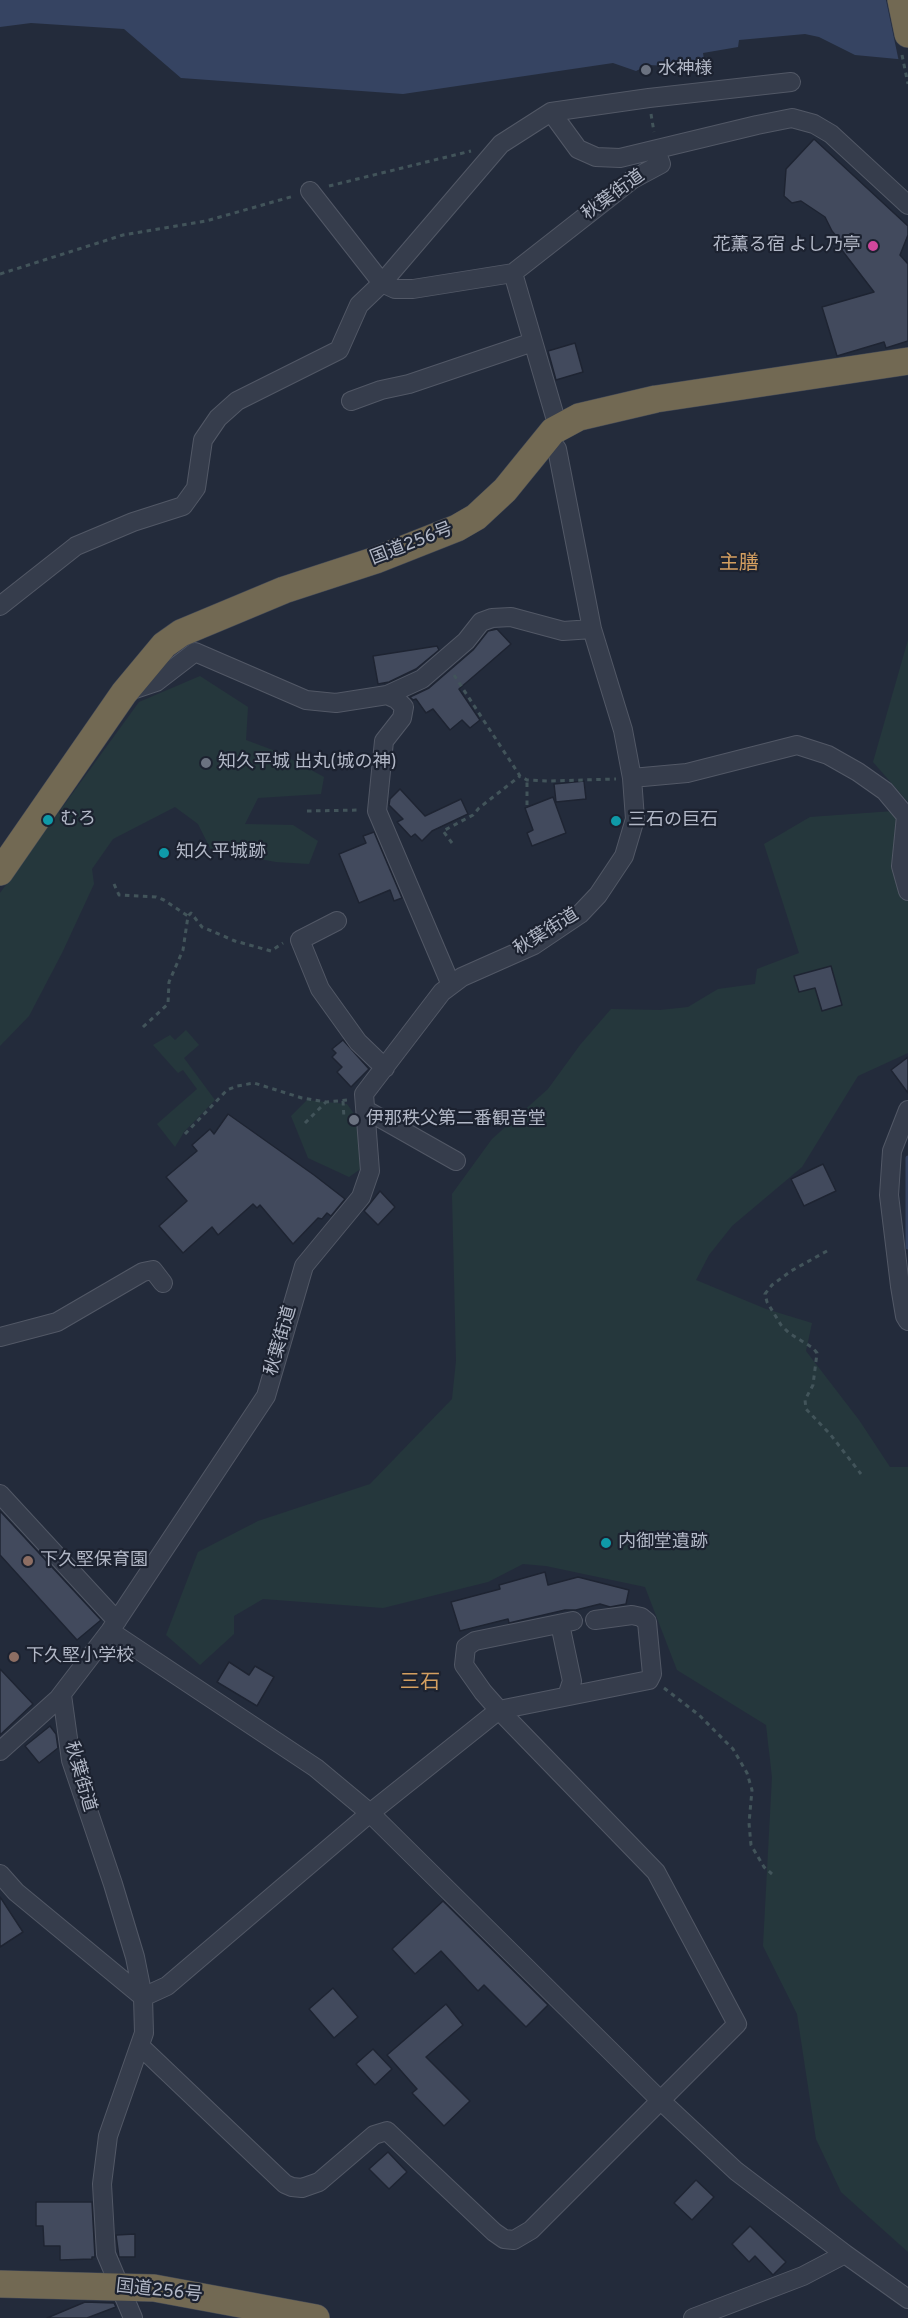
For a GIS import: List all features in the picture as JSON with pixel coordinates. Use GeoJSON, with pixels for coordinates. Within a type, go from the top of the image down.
{"type":"FeatureCollection","features":[{"type":"Feature","properties":{"kind":"highway"},"geometry":{"type":"LineString","coordinates":[[901,0],[908,34]]}},
{"type":"Feature","properties":{"kind":"highway","name":"国道256号"},"geometry":{"type":"LineString","coordinates":[[0,872],[124,693],[164,645],[182,633],[285,590],[376,560],[457,528],[476,517],[505,490],[553,432],[579,417],[656,399],[908,361]]}},
{"type":"Feature","properties":{"kind":"highway","name":"国道256号"},"geometry":{"type":"LineString","coordinates":[[0,2284],[154,2288],[316,2318]]}},
{"type":"Feature","properties":{"kind":"street"},"geometry":{"type":"LineString","coordinates":[[0,606],[76,546],[133,522],[183,506],[196,488],[203,440],[218,418],[237,401],[339,350],[359,305],[382,284],[501,144],[550,112],[791,82]]}},
{"type":"Feature","properties":{"kind":"street"},"geometry":{"type":"LineString","coordinates":[[550,112],[578,149],[596,157],[620,158],[656,150]]}},
{"type":"Feature","properties":{"kind":"street","name":"秋葉街道"},"geometry":{"type":"LineString","coordinates":[[134,2318],[106,2254],[102,2184],[108,2136],[144,2033],[143,1997],[135,1957],[113,1884],[71,1760],[62,1695],[114,1626],[266,1396],[304,1266],[361,1197],[370,1171],[365,1102],[385,1068],[442,992],[462,977],[534,945],[580,914],[598,895],[624,856],[635,819],[633,778],[623,730],[592,629],[557,449],[533,342],[513,273],[633,179],[661,164],[656,150],[756,124],[792,118],[814,124],[831,134],[908,205]]}},
{"type":"Feature","properties":{"kind":"street"},"geometry":{"type":"LineString","coordinates":[[310,191],[382,284],[395,289],[413,289],[513,273]]}},
{"type":"Feature","properties":{"kind":"street"},"geometry":{"type":"LineString","coordinates":[[351,401],[533,342]]}},
{"type":"Feature","properties":{"kind":"street"},"geometry":{"type":"LineString","coordinates":[[124,693],[156,682],[195,652],[306,700],[336,703],[387,695],[422,679],[466,641],[481,622],[492,618],[511,616],[563,631],[592,629]]}},
{"type":"Feature","properties":{"kind":"street"},"geometry":{"type":"LineString","coordinates":[[387,695],[396,699],[404,707],[402,718],[384,741],[377,811],[451,985]]}},
{"type":"Feature","properties":{"kind":"street"},"geometry":{"type":"LineString","coordinates":[[633,778],[687,773],[797,745],[828,755],[885,791],[906,816],[901,866],[908,891]]}},
{"type":"Feature","properties":{"kind":"street"},"geometry":{"type":"LineString","coordinates":[[337,921],[300,940],[320,989],[358,1042],[385,1068]]}},
{"type":"Feature","properties":{"kind":"street"},"geometry":{"type":"LineString","coordinates":[[365,1102],[456,1161]]}},
{"type":"Feature","properties":{"kind":"street"},"geometry":{"type":"LineString","coordinates":[[908,1110],[892,1151],[889,1195],[900,1286],[905,1316],[908,1321]]}},
{"type":"Feature","properties":{"kind":"street"},"geometry":{"type":"LineString","coordinates":[[0,1337],[57,1322],[143,1272],[153,1270],[163,1283]]}},
{"type":"Feature","properties":{"kind":"street"},"geometry":{"type":"LineString","coordinates":[[0,1494],[114,1626],[316,1768],[370,1813],[660,2100],[736,2171],[908,2299]]}},
{"type":"Feature","properties":{"kind":"street"},"geometry":{"type":"LineString","coordinates":[[0,1874],[16,1892],[143,1997],[167,1986],[370,1813],[499,1710],[649,1680],[652,1674],[647,1622],[641,1617],[632,1615],[595,1620]]}},
{"type":"Feature","properties":{"kind":"street"},"geometry":{"type":"LineString","coordinates":[[140,2046],[285,2184],[302,2188],[319,2182],[374,2135],[387,2131],[504,2239],[514,2240],[531,2230],[738,2024],[656,1872],[483,1692],[464,1665],[466,1647],[474,1641],[567,1623],[572,1681],[567,1696]]}},
{"type":"Feature","properties":{"kind":"street"},"geometry":{"type":"LineString","coordinates":[[0,1751],[62,1695]]}},
{"type":"Feature","properties":{"kind":"street"},"geometry":{"type":"LineString","coordinates":[[693,2318],[802,2276],[845,2254]]}},
{"type":"Feature","properties":{"kind":"path"},"geometry":{"type":"LineString","coordinates":[[648,98],[656,150]]}},
{"type":"Feature","properties":{"kind":"path"},"geometry":{"type":"LineString","coordinates":[[0,274],[123,235],[206,221],[310,191],[501,144]]}},
{"type":"Feature","properties":{"kind":"path"},"geometry":{"type":"LineString","coordinates":[[444,661],[520,776],[527,780],[549,782],[633,778]]}},
{"type":"Feature","properties":{"kind":"path"},"geometry":{"type":"LineString","coordinates":[[452,843],[442,831],[473,815],[478,808],[520,776]]}},
{"type":"Feature","properties":{"kind":"path"},"geometry":{"type":"LineString","coordinates":[[527,780],[527,805]]}},
{"type":"Feature","properties":{"kind":"path"},"geometry":{"type":"LineString","coordinates":[[307,811],[345,809],[377,811]]}},
{"type":"Feature","properties":{"kind":"path"},"geometry":{"type":"LineString","coordinates":[[114,884],[119,895],[156,897],[188,916]]}},
{"type":"Feature","properties":{"kind":"path"},"geometry":{"type":"LineString","coordinates":[[188,916],[191,913],[202,927],[235,941],[271,951],[281,944],[300,940]]}},
{"type":"Feature","properties":{"kind":"path"},"geometry":{"type":"LineString","coordinates":[[143,1027],[168,1004],[169,982],[183,950],[188,916]]}},
{"type":"Feature","properties":{"kind":"path"},"geometry":{"type":"LineString","coordinates":[[185,1134],[227,1090],[237,1086],[254,1083],[302,1098],[326,1102],[365,1102]]}},
{"type":"Feature","properties":{"kind":"path"},"geometry":{"type":"LineString","coordinates":[[343,1101],[344,1119]]}},
{"type":"Feature","properties":{"kind":"path"},"geometry":{"type":"LineString","coordinates":[[305,1123],[326,1102]]}},
{"type":"Feature","properties":{"kind":"path"},"geometry":{"type":"LineString","coordinates":[[827,1251],[791,1271],[772,1285],[765,1294],[767,1302],[781,1325],[817,1353],[813,1385],[806,1400],[806,1410],[830,1434],[861,1474]]}},
{"type":"Feature","properties":{"kind":"path"},"geometry":{"type":"LineString","coordinates":[[649,1680],[665,1688],[699,1715],[733,1749],[747,1773],[752,1790],[749,1823],[752,1845],[764,1867],[772,1874]]}},
{"type":"Feature","properties":{"kind":"shaded area"},"geometry":{"type":"Polygon","coordinates":[[[908,640],[908,802],[873,762],[908,640]]]}},
{"type":"Feature","properties":{"kind":"shaded area"},"geometry":{"type":"Polygon","coordinates":[[[200,676],[248,707],[246,740],[278,752],[324,777],[321,794],[258,798],[245,824],[293,825],[318,841],[309,864],[276,862],[211,850],[198,824],[175,807],[113,839],[92,869],[94,884],[29,1016],[0,1046],[0,893],[139,702],[200,676]]]}},
{"type":"Feature","properties":{"kind":"shaded area"},"geometry":{"type":"Polygon","coordinates":[[[908,810],[908,1053],[858,1076],[802,1167],[732,1226],[709,1255],[696,1280],[766,1309],[812,1323],[806,1351],[859,1420],[890,1467],[908,1467],[908,2252],[841,2192],[816,2139],[797,2014],[763,1946],[772,1777],[766,1725],[677,1670],[645,1587],[546,1566],[523,1564],[488,1582],[383,1608],[263,1599],[234,1616],[234,1634],[200,1665],[166,1635],[198,1552],[258,1521],[370,1484],[452,1399],[456,1361],[452,1194],[492,1139],[548,1089],[580,1045],[611,1009],[660,1010],[688,1007],[718,989],[755,984],[757,969],[799,953],[764,844],[810,817],[908,810]]]}},
{"type":"Feature","properties":{"kind":"shaded area"},"geometry":{"type":"Polygon","coordinates":[[[186,1030],[199,1045],[184,1058],[215,1100],[184,1132],[175,1147],[157,1124],[197,1089],[183,1070],[178,1073],[153,1045],[170,1035],[175,1040],[186,1030]]]}},
{"type":"Feature","properties":{"kind":"shaded area"},"geometry":{"type":"Polygon","coordinates":[[[307,1100],[347,1104],[360,1122],[362,1168],[349,1177],[308,1158],[291,1116],[307,1100]]]}},
{"type":"Feature","properties":{"kind":"water"},"geometry":{"type":"Polygon","coordinates":[[[0,0],[908,0],[908,60],[855,55],[819,37],[805,34],[739,40],[738,47],[703,53],[705,66],[648,65],[636,71],[613,63],[403,94],[181,78],[124,29],[31,23],[0,27],[0,0]]]}},
{"type":"Feature","properties":{"kind":"pier"},"geometry":{"type":"Polygon","coordinates":[[[886,0],[908,0],[908,63],[899,62],[886,0]]]}},
{"type":"Feature","properties":{"kind":"building","name":"花薫る宿 よし乃亭"},"geometry":{"type":"Polygon","coordinates":[[[814,139],[908,226],[908,235],[900,255],[908,264],[908,341],[886,348],[884,342],[837,356],[822,307],[874,292],[841,249],[842,243],[832,231],[825,217],[801,201],[792,203],[784,196],[786,169],[814,139]]]}},
{"type":"Feature","properties":{"kind":"building"},"geometry":{"type":"Polygon","coordinates":[[[575,343],[583,372],[556,380],[548,351],[575,343]]]}},
{"type":"Feature","properties":{"kind":"building"},"geometry":{"type":"Polygon","coordinates":[[[497,629],[511,644],[459,689],[480,720],[470,728],[462,720],[450,730],[433,709],[426,713],[416,699],[413,700],[410,697],[429,688],[473,650],[488,631],[497,629]]]}},
{"type":"Feature","properties":{"kind":"building"},"geometry":{"type":"Polygon","coordinates":[[[437,646],[439,650],[416,669],[389,682],[378,684],[373,656],[437,646]]]}},
{"type":"Feature","properties":{"kind":"building"},"geometry":{"type":"Polygon","coordinates":[[[584,781],[586,799],[556,802],[554,784],[584,781]]]}},
{"type":"Feature","properties":{"kind":"building"},"geometry":{"type":"Polygon","coordinates":[[[400,789],[425,816],[461,799],[468,814],[432,831],[422,841],[415,834],[411,837],[397,822],[403,819],[389,805],[390,799],[400,789]]]}},
{"type":"Feature","properties":{"kind":"building"},"geometry":{"type":"Polygon","coordinates":[[[553,797],[566,833],[532,846],[527,833],[533,830],[525,808],[553,797]]]}},
{"type":"Feature","properties":{"kind":"building"},"geometry":{"type":"Polygon","coordinates":[[[374,832],[402,898],[394,901],[390,890],[359,903],[339,854],[366,843],[363,836],[374,832]]]}},
{"type":"Feature","properties":{"kind":"building"},"geometry":{"type":"Polygon","coordinates":[[[831,966],[842,1005],[822,1011],[815,988],[799,992],[794,976],[831,966]]]}},
{"type":"Feature","properties":{"kind":"building"},"geometry":{"type":"Polygon","coordinates":[[[343,1040],[369,1069],[351,1087],[337,1072],[342,1067],[332,1057],[336,1053],[332,1049],[343,1040]]]}},
{"type":"Feature","properties":{"kind":"building"},"geometry":{"type":"Polygon","coordinates":[[[908,1057],[908,1093],[891,1070],[908,1057]]]}},
{"type":"Feature","properties":{"kind":"building"},"geometry":{"type":"Polygon","coordinates":[[[228,1114],[345,1199],[331,1216],[327,1213],[322,1219],[318,1218],[293,1244],[260,1205],[257,1208],[253,1204],[218,1235],[212,1227],[183,1253],[159,1226],[187,1201],[166,1177],[197,1151],[192,1145],[210,1129],[214,1134],[228,1114]]]}},
{"type":"Feature","properties":{"kind":"building"},"geometry":{"type":"Polygon","coordinates":[[[823,1164],[836,1191],[804,1206],[791,1179],[823,1164]]]}},
{"type":"Feature","properties":{"kind":"building"},"geometry":{"type":"Polygon","coordinates":[[[380,1191],[395,1207],[378,1225],[364,1211],[380,1191]]]}},
{"type":"Feature","properties":{"kind":"building","name":"下久堅保育園"},"geometry":{"type":"Polygon","coordinates":[[[0,1511],[101,1620],[77,1640],[0,1555],[0,1511]]]}},
{"type":"Feature","properties":{"kind":"building"},"geometry":{"type":"Polygon","coordinates":[[[545,1572],[548,1585],[578,1577],[629,1590],[626,1604],[610,1607],[600,1604],[509,1623],[508,1619],[460,1631],[451,1602],[500,1589],[499,1585],[545,1572]]]}},
{"type":"Feature","properties":{"kind":"building"},"geometry":{"type":"Polygon","coordinates":[[[229,1662],[249,1675],[255,1666],[274,1677],[257,1706],[217,1682],[229,1662]]]}},
{"type":"Feature","properties":{"kind":"building"},"geometry":{"type":"Polygon","coordinates":[[[0,1669],[33,1704],[0,1735],[0,1669]]]}},
{"type":"Feature","properties":{"kind":"building"},"geometry":{"type":"Polygon","coordinates":[[[50,1726],[56,1734],[58,1748],[39,1763],[25,1746],[50,1726]]]}},
{"type":"Feature","properties":{"kind":"building"},"geometry":{"type":"Polygon","coordinates":[[[0,1897],[23,1932],[0,1947],[0,1897]]]}},
{"type":"Feature","properties":{"kind":"building"},"geometry":{"type":"Polygon","coordinates":[[[443,1901],[548,2005],[526,2027],[484,1985],[478,1991],[441,1951],[415,1974],[392,1949],[443,1901]]]}},
{"type":"Feature","properties":{"kind":"building"},"geometry":{"type":"Polygon","coordinates":[[[333,1988],[358,2017],[334,2038],[309,2009],[333,1988]]]}},
{"type":"Feature","properties":{"kind":"building"},"geometry":{"type":"Polygon","coordinates":[[[446,2004],[463,2025],[426,2057],[470,2101],[444,2126],[412,2093],[417,2089],[387,2055],[446,2004]]]}},
{"type":"Feature","properties":{"kind":"building"},"geometry":{"type":"Polygon","coordinates":[[[373,2049],[392,2069],[375,2085],[356,2064],[373,2049]]]}},
{"type":"Feature","properties":{"kind":"building"},"geometry":{"type":"Polygon","coordinates":[[[388,2152],[407,2172],[389,2189],[369,2169],[388,2152]]]}},
{"type":"Feature","properties":{"kind":"building"},"geometry":{"type":"Polygon","coordinates":[[[696,2180],[714,2197],[692,2220],[674,2203],[696,2180]]]}},
{"type":"Feature","properties":{"kind":"building"},"geometry":{"type":"Polygon","coordinates":[[[36,2202],[92,2202],[95,2257],[60,2260],[60,2246],[44,2246],[43,2226],[36,2226],[36,2202]]]}},
{"type":"Feature","properties":{"kind":"building"},"geometry":{"type":"Polygon","coordinates":[[[750,2226],[786,2262],[773,2275],[755,2256],[749,2262],[732,2244],[750,2226]]]}},
{"type":"Feature","properties":{"kind":"building"},"geometry":{"type":"Polygon","coordinates":[[[135,2234],[135,2257],[119,2257],[116,2235],[135,2234]]]}},
{"type":"Feature","properties":{"kind":"building"},"geometry":{"type":"Polygon","coordinates":[[[85,2302],[114,2303],[116,2307],[87,2318],[47,2318],[85,2302]]]}},
{"type":"Feature","properties":{"kind":"waterway"},"geometry":{"type":"LineString","coordinates":[[908,1158],[908,1247]]}},
{"type":"Feature","properties":{"kind":"place","name":"水神様"},"geometry":{"type":"Point","coordinates":[646,70]}},
{"type":"Feature","properties":{"kind":"place","name":"花薫る宿 よし乃亭"},"geometry":{"type":"Point","coordinates":[873,246]}},
{"type":"Feature","properties":{"kind":"place","name":"知久平城 出丸(城の神)"},"geometry":{"type":"Point","coordinates":[206,763]}},
{"type":"Feature","properties":{"kind":"place","name":"むろ"},"geometry":{"type":"Point","coordinates":[48,820]}},
{"type":"Feature","properties":{"kind":"place","name":"三石の巨石"},"geometry":{"type":"Point","coordinates":[616,821]}},
{"type":"Feature","properties":{"kind":"place","name":"知久平城跡"},"geometry":{"type":"Point","coordinates":[164,853]}},
{"type":"Feature","properties":{"kind":"place","name":"伊那秩父第二番観音堂"},"geometry":{"type":"Point","coordinates":[354,1120]}},
{"type":"Feature","properties":{"kind":"place","name":"内御堂遺跡"},"geometry":{"type":"Point","coordinates":[606,1543]}},
{"type":"Feature","properties":{"kind":"place","name":"下久堅保育園"},"geometry":{"type":"Point","coordinates":[28,1561]}},
{"type":"Feature","properties":{"kind":"place","name":"下久堅小学校"},"geometry":{"type":"Point","coordinates":[14,1657]}},
{"type":"Feature","properties":{"kind":"district","name":"主膳"},"geometry":{"type":"Point","coordinates":[739,565]}},
{"type":"Feature","properties":{"kind":"district","name":"三石"},"geometry":{"type":"Point","coordinates":[420,1684]}}]}
